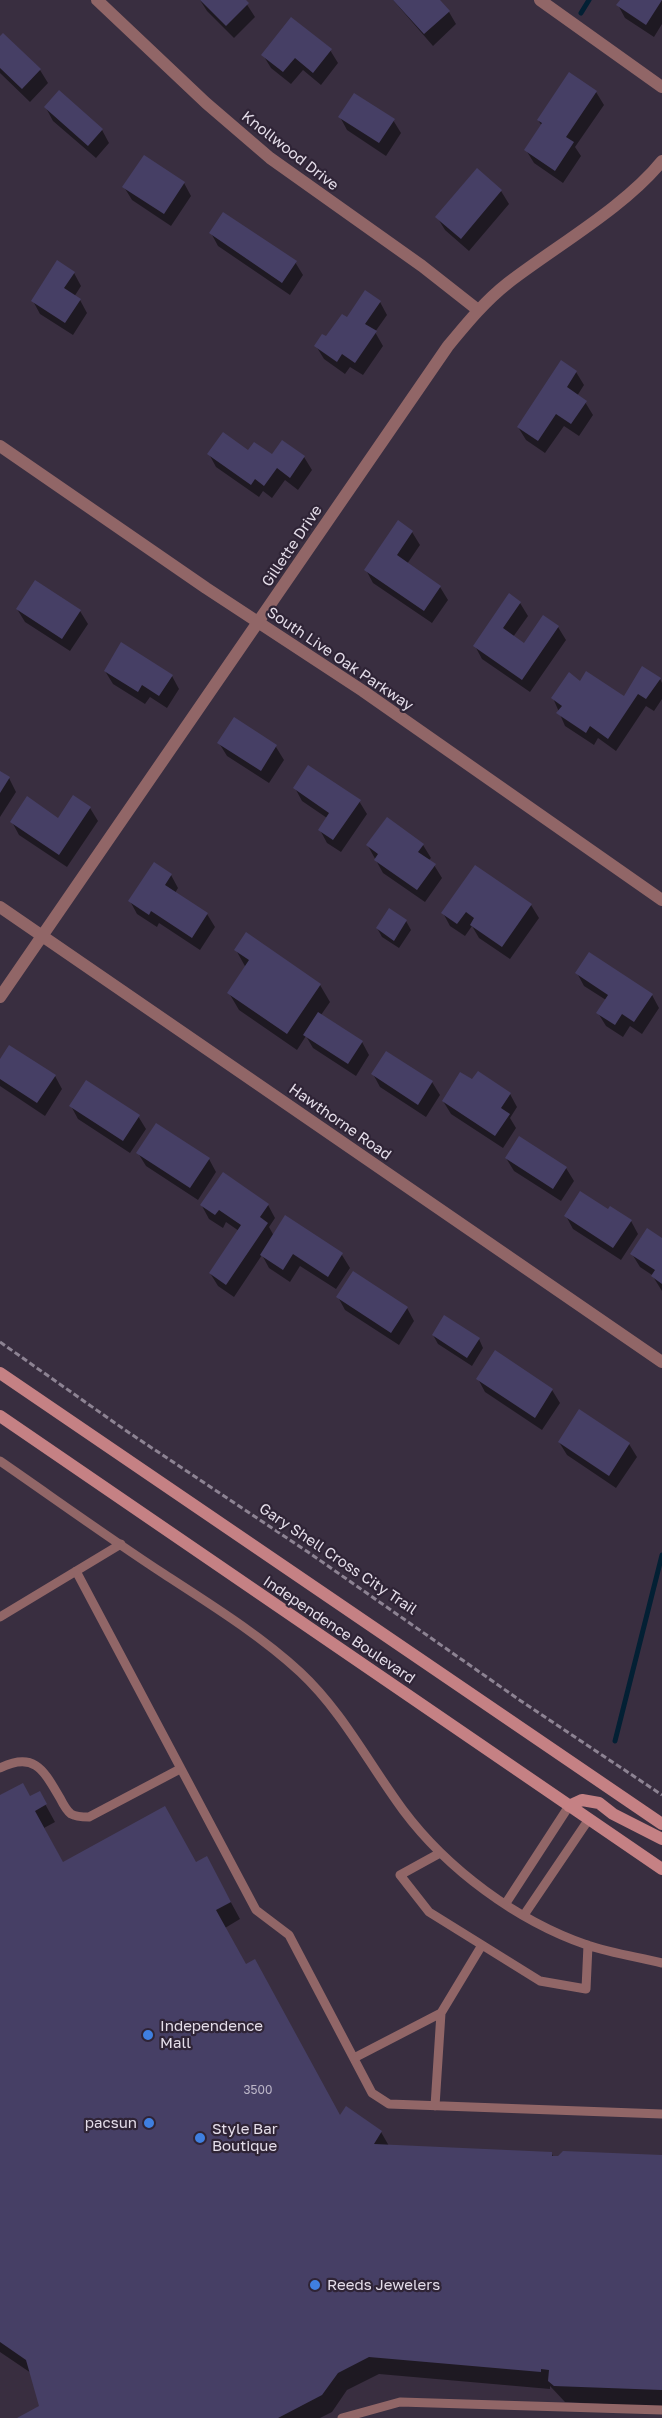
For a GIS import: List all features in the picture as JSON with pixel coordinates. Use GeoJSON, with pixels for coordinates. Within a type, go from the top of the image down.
{"type":"FeatureCollection","features":[{"type":"Feature","properties":{"kind":"main road","name":"Independence Boulevard"},"geometry":{"type":"LineString","coordinates":[[0,1373],[662,1824]]}},
{"type":"Feature","properties":{"kind":"main road","name":"Independence Boulevard"},"geometry":{"type":"LineString","coordinates":[[0,1416],[662,1869]]}},
{"type":"Feature","properties":{"kind":"main road"},"geometry":{"type":"LineString","coordinates":[[569,1806],[582,1800],[598,1803],[662,1839]]}},
{"type":"Feature","properties":{"kind":"street","name":"Knollwood Drive"},"geometry":{"type":"LineString","coordinates":[[97,0],[206,103],[270,158],[422,266],[478,310]]}},
{"type":"Feature","properties":{"kind":"street"},"geometry":{"type":"LineString","coordinates":[[540,0],[662,87]]}},
{"type":"Feature","properties":{"kind":"street","name":"Gillette Drive"},"geometry":{"type":"LineString","coordinates":[[0,997],[422,382],[478,310],[507,283],[610,208],[644,180],[662,161]]}},
{"type":"Feature","properties":{"kind":"street","name":"South Live Oak Parkway"},"geometry":{"type":"LineString","coordinates":[[0,446],[363,691],[662,900]]}},
{"type":"Feature","properties":{"kind":"street","name":"Hawthorne Road"},"geometry":{"type":"LineString","coordinates":[[0,907],[662,1362]]}},
{"type":"Feature","properties":{"kind":"lane"},"geometry":{"type":"LineString","coordinates":[[0,1461],[236,1623],[300,1672],[324,1697],[404,1811],[440,1853],[476,1883],[524,1915],[559,1934],[588,1945],[662,1963]]}},
{"type":"Feature","properties":{"kind":"lane"},"geometry":{"type":"LineString","coordinates":[[0,1617],[121,1544]]}},
{"type":"Feature","properties":{"kind":"lane"},"geometry":{"type":"LineString","coordinates":[[76,1571],[256,1910],[289,1935],[372,2093],[389,2104],[662,2114]]}},
{"type":"Feature","properties":{"kind":"lane"},"geometry":{"type":"LineString","coordinates":[[0,1768],[14,1761],[28,1762],[42,1768],[68,1812],[76,1817],[89,1817],[180,1769]]}},
{"type":"Feature","properties":{"kind":"lane"},"geometry":{"type":"LineString","coordinates":[[507,1903],[569,1806]]}},
{"type":"Feature","properties":{"kind":"lane"},"geometry":{"type":"LineString","coordinates":[[524,1915],[589,1819]]}},
{"type":"Feature","properties":{"kind":"lane"},"geometry":{"type":"LineString","coordinates":[[440,1853],[400,1875],[429,1912],[482,1945],[540,1981],[586,1989],[588,1945]]}},
{"type":"Feature","properties":{"kind":"lane"},"geometry":{"type":"LineString","coordinates":[[435,2106],[441,2013],[482,1945]]}},
{"type":"Feature","properties":{"kind":"lane"},"geometry":{"type":"LineString","coordinates":[[354,2058],[441,2013]]}},
{"type":"Feature","properties":{"kind":"lane"},"geometry":{"type":"LineString","coordinates":[[342,2418],[400,2402],[662,2410]]}},
{"type":"Feature","properties":{"kind":"path","name":"Gary Shell Cross City Trail"},"geometry":{"type":"LineString","coordinates":[[0,1342],[125,1430],[308,1552],[521,1701],[662,1795]]}},
{"type":"Feature","properties":{"kind":"building"},"geometry":{"type":"Polygon","coordinates":[[[200,0],[246,0],[249,3],[226,26],[200,0]]]}},
{"type":"Feature","properties":{"kind":"building"},"geometry":{"type":"Polygon","coordinates":[[[393,0],[440,0],[450,11],[424,34],[393,0]]]}},
{"type":"Feature","properties":{"kind":"building"},"geometry":{"type":"Polygon","coordinates":[[[620,0],[662,0],[646,25],[616,5],[620,0]]]}},
{"type":"Feature","properties":{"kind":"building"},"geometry":{"type":"Polygon","coordinates":[[[291,17],[332,49],[313,73],[295,58],[283,72],[261,55],[291,17]]]}},
{"type":"Feature","properties":{"kind":"building"},"geometry":{"type":"Polygon","coordinates":[[[3,33],[41,69],[22,89],[0,68],[0,36],[3,33]]]}},
{"type":"Feature","properties":{"kind":"building"},"geometry":{"type":"Polygon","coordinates":[[[569,72],[597,91],[566,137],[574,142],[555,171],[524,150],[542,123],[537,120],[569,72]]]}},
{"type":"Feature","properties":{"kind":"building"},"geometry":{"type":"Polygon","coordinates":[[[59,90],[103,129],[88,146],[44,107],[59,90]]]}},
{"type":"Feature","properties":{"kind":"building"},"geometry":{"type":"Polygon","coordinates":[[[354,93],[395,119],[379,143],[338,117],[354,93]]]}},
{"type":"Feature","properties":{"kind":"building"},"geometry":{"type":"Polygon","coordinates":[[[144,155],[185,182],[164,214],[122,187],[144,155]]]}},
{"type":"Feature","properties":{"kind":"building"},"geometry":{"type":"Polygon","coordinates":[[[477,168],[502,190],[461,239],[435,217],[477,168]]]}},
{"type":"Feature","properties":{"kind":"building"},"geometry":{"type":"Polygon","coordinates":[[[223,212],[297,261],[282,283],[209,233],[223,212]]]}},
{"type":"Feature","properties":{"kind":"building"},"geometry":{"type":"Polygon","coordinates":[[[57,260],[75,272],[64,288],[81,299],[65,323],[31,301],[57,260]]]}},
{"type":"Feature","properties":{"kind":"building"},"geometry":{"type":"Polygon","coordinates":[[[365,290],[381,301],[365,324],[377,331],[355,363],[342,354],[337,362],[314,346],[322,334],[326,336],[342,314],[347,317],[365,290]]]}},
{"type":"Feature","properties":{"kind":"building"},"geometry":{"type":"Polygon","coordinates":[[[561,360],[577,371],[567,387],[587,401],[571,424],[556,414],[538,441],[517,427],[561,360]]]}},
{"type":"Feature","properties":{"kind":"building"},"geometry":{"type":"Polygon","coordinates":[[[223,432],[248,450],[254,442],[272,454],[282,440],[305,456],[290,478],[277,468],[264,486],[255,479],[251,485],[207,454],[223,432]]]}},
{"type":"Feature","properties":{"kind":"building"},"geometry":{"type":"Polygon","coordinates":[[[398,520],[413,531],[397,555],[441,586],[424,611],[364,570],[398,520]]]}},
{"type":"Feature","properties":{"kind":"building"},"geometry":{"type":"Polygon","coordinates":[[[35,580],[81,610],[62,639],[16,609],[35,580]]]}},
{"type":"Feature","properties":{"kind":"building"},"geometry":{"type":"Polygon","coordinates":[[[509,593],[521,602],[503,628],[524,643],[543,615],[559,626],[522,680],[473,646],[509,593]]]}},
{"type":"Feature","properties":{"kind":"building"},"geometry":{"type":"Polygon","coordinates":[[[121,642],[173,675],[159,696],[142,685],[138,692],[104,671],[121,642]]]}},
{"type":"Feature","properties":{"kind":"building"},"geometry":{"type":"Polygon","coordinates":[[[642,666],[661,678],[646,699],[638,694],[608,739],[590,726],[586,733],[556,713],[562,706],[551,698],[569,672],[580,681],[586,671],[624,696],[642,666]]]}},
{"type":"Feature","properties":{"kind":"building"},"geometry":{"type":"Polygon","coordinates":[[[234,717],[277,745],[261,771],[217,743],[234,717]]]}},
{"type":"Feature","properties":{"kind":"building"},"geometry":{"type":"Polygon","coordinates":[[[308,765],[361,800],[333,840],[318,830],[329,813],[293,788],[308,765]]]}},
{"type":"Feature","properties":{"kind":"building"},"geometry":{"type":"Polygon","coordinates":[[[0,771],[10,777],[0,793],[0,771]]]}},
{"type":"Feature","properties":{"kind":"building"},"geometry":{"type":"Polygon","coordinates":[[[73,795],[91,807],[59,855],[10,822],[27,796],[58,818],[73,795]]]}},
{"type":"Feature","properties":{"kind":"building"},"geometry":{"type":"Polygon","coordinates":[[[387,817],[424,844],[418,852],[436,864],[417,890],[374,860],[378,854],[366,845],[387,817]]]}},
{"type":"Feature","properties":{"kind":"building"},"geometry":{"type":"Polygon","coordinates":[[[154,862],[172,874],[165,885],[208,913],[192,938],[151,911],[149,915],[128,901],[154,862]]]}},
{"type":"Feature","properties":{"kind":"building"},"geometry":{"type":"Polygon","coordinates":[[[475,865],[532,904],[502,947],[470,925],[474,918],[466,912],[457,924],[441,913],[475,865]]]}},
{"type":"Feature","properties":{"kind":"building"},"geometry":{"type":"Polygon","coordinates":[[[389,908],[407,920],[394,941],[376,928],[389,908]]]}},
{"type":"Feature","properties":{"kind":"building"},"geometry":{"type":"Polygon","coordinates":[[[246,932],[321,984],[287,1034],[227,993],[249,960],[234,950],[246,932]]]}},
{"type":"Feature","properties":{"kind":"building"},"geometry":{"type":"Polygon","coordinates":[[[589,952],[653,994],[634,1022],[622,1014],[615,1025],[596,1013],[608,995],[575,973],[589,952]]]}},
{"type":"Feature","properties":{"kind":"building"},"geometry":{"type":"Polygon","coordinates":[[[318,1012],[363,1041],[348,1064],[303,1035],[318,1012]]]}},
{"type":"Feature","properties":{"kind":"building"},"geometry":{"type":"Polygon","coordinates":[[[9,1045],[56,1075],[37,1103],[0,1079],[0,1059],[9,1045]]]}},
{"type":"Feature","properties":{"kind":"building"},"geometry":{"type":"Polygon","coordinates":[[[386,1051],[433,1081],[418,1105],[371,1074],[386,1051]]]}},
{"type":"Feature","properties":{"kind":"building"},"geometry":{"type":"Polygon","coordinates":[[[478,1071],[511,1093],[501,1108],[510,1114],[495,1136],[442,1101],[460,1072],[472,1079],[478,1071]]]}},
{"type":"Feature","properties":{"kind":"building"},"geometry":{"type":"Polygon","coordinates":[[[86,1080],[140,1115],[123,1141],[69,1106],[86,1080]]]}},
{"type":"Feature","properties":{"kind":"building"},"geometry":{"type":"Polygon","coordinates":[[[156,1123],[210,1158],[190,1188],[136,1153],[156,1123]]]}},
{"type":"Feature","properties":{"kind":"building"},"geometry":{"type":"Polygon","coordinates":[[[519,1136],[567,1167],[553,1189],[505,1158],[519,1136]]]}},
{"type":"Feature","properties":{"kind":"building"},"geometry":{"type":"Polygon","coordinates":[[[223,1172],[269,1204],[260,1217],[268,1223],[226,1285],[209,1273],[241,1225],[219,1210],[215,1215],[200,1205],[223,1172]]]}},
{"type":"Feature","properties":{"kind":"building"},"geometry":{"type":"Polygon","coordinates":[[[580,1191],[608,1209],[610,1206],[632,1220],[613,1248],[564,1216],[580,1191]]]}},
{"type":"Feature","properties":{"kind":"building"},"geometry":{"type":"Polygon","coordinates":[[[285,1215],[343,1253],[328,1277],[293,1254],[283,1270],[260,1255],[285,1215]]]}},
{"type":"Feature","properties":{"kind":"building"},"geometry":{"type":"Polygon","coordinates":[[[647,1228],[662,1238],[662,1284],[651,1276],[655,1270],[630,1254],[647,1228]]]}},
{"type":"Feature","properties":{"kind":"building"},"geometry":{"type":"Polygon","coordinates":[[[353,1271],[408,1307],[391,1333],[336,1297],[353,1271]]]}},
{"type":"Feature","properties":{"kind":"building"},"geometry":{"type":"Polygon","coordinates":[[[444,1315],[480,1338],[467,1358],[432,1335],[444,1315]]]}},
{"type":"Feature","properties":{"kind":"building"},"geometry":{"type":"Polygon","coordinates":[[[495,1350],[553,1389],[535,1418],[476,1379],[495,1350]]]}},
{"type":"Feature","properties":{"kind":"building"},"geometry":{"type":"Polygon","coordinates":[[[579,1409],[630,1443],[609,1476],[558,1442],[579,1409]]]}},
{"type":"Feature","properties":{"kind":"building","name":"Independence Mall"},"geometry":{"type":"Polygon","coordinates":[[[23,1783],[30,1796],[40,1791],[47,1804],[35,1811],[63,1862],[165,1806],[196,1862],[207,1856],[231,1902],[216,1910],[246,1964],[255,1959],[340,2115],[346,2106],[382,2131],[374,2144],[552,2152],[552,2156],[558,2156],[563,2151],[662,2155],[662,2390],[554,2386],[548,2381],[549,2370],[541,2369],[541,2372],[369,2357],[338,2373],[322,2395],[278,2418],[17,2418],[39,2406],[26,2360],[0,2342],[0,1795],[23,1783]]]}},
{"type":"Feature","properties":{"kind":"waterway"},"geometry":{"type":"LineString","coordinates":[[581,13],[589,0]]}},
{"type":"Feature","properties":{"kind":"waterway"},"geometry":{"type":"LineString","coordinates":[[615,1741],[662,1555]]}},
{"type":"Feature","properties":{"kind":"place","name":"Independence Mall"},"geometry":{"type":"Point","coordinates":[148,2035]}},
{"type":"Feature","properties":{"kind":"place","name":"pacsun"},"geometry":{"type":"Point","coordinates":[149,2123]}},
{"type":"Feature","properties":{"kind":"place","name":"Style Bar Boutique"},"geometry":{"type":"Point","coordinates":[200,2138]}},
{"type":"Feature","properties":{"kind":"place","name":"Reeds Jewelers"},"geometry":{"type":"Point","coordinates":[315,2285]}}]}
